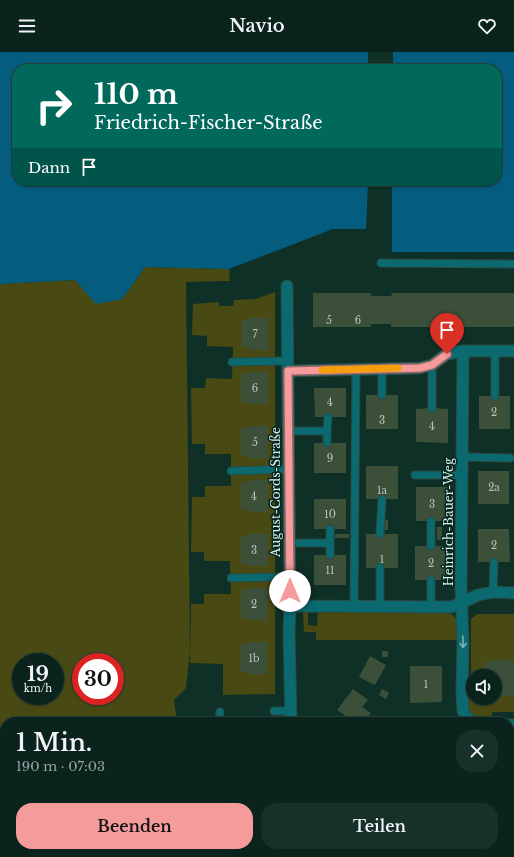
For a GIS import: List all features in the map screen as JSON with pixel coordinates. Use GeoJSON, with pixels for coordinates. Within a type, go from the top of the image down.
{"type":"FeatureCollection","features":[{"type":"Feature","properties":{"kind":"street","name":"August-Cords-Straße"},"geometry":{"type":"LineString","coordinates":[[287,286],[290,576],[289,632],[291,717]]}},
{"type":"Feature","properties":{"kind":"street"},"geometry":{"type":"LineString","coordinates":[[288,366],[356,369],[420,368],[432,365],[447,354],[463,351],[514,351]]}},
{"type":"Feature","properties":{"kind":"street","name":"Heinrich-Bauer-Weg"},"geometry":{"type":"LineString","coordinates":[[463,351],[461,603],[463,644],[462,693],[463,711],[467,717]]}},
{"type":"Feature","properties":{"kind":"street"},"geometry":{"type":"LineString","coordinates":[[290,606],[451,607],[478,594],[493,592],[514,593]]}},
{"type":"Feature","properties":{"kind":"lane"},"geometry":{"type":"LineString","coordinates":[[381,262],[514,264]]}},
{"type":"Feature","properties":{"kind":"lane"},"geometry":{"type":"LineString","coordinates":[[495,351],[495,396]]}},
{"type":"Feature","properties":{"kind":"lane"},"geometry":{"type":"LineString","coordinates":[[232,362],[288,366]]}},
{"type":"Feature","properties":{"kind":"lane"},"geometry":{"type":"LineString","coordinates":[[432,365],[432,408]]}},
{"type":"Feature","properties":{"kind":"lane"},"geometry":{"type":"LineString","coordinates":[[354,606],[356,369]]}},
{"type":"Feature","properties":{"kind":"lane"},"geometry":{"type":"LineString","coordinates":[[382,369],[382,395]]}},
{"type":"Feature","properties":{"kind":"lane"},"geometry":{"type":"LineString","coordinates":[[327,443],[328,417]]}},
{"type":"Feature","properties":{"kind":"lane"},"geometry":{"type":"LineString","coordinates":[[288,431],[328,431]]}},
{"type":"Feature","properties":{"kind":"lane"},"geometry":{"type":"LineString","coordinates":[[462,457],[510,458]]}},
{"type":"Feature","properties":{"kind":"lane"},"geometry":{"type":"LineString","coordinates":[[231,471],[289,469]]}},
{"type":"Feature","properties":{"kind":"lane"},"geometry":{"type":"LineString","coordinates":[[415,475],[462,475]]}},
{"type":"Feature","properties":{"kind":"lane"},"geometry":{"type":"LineString","coordinates":[[380,534],[382,499]]}},
{"type":"Feature","properties":{"kind":"lane"},"geometry":{"type":"LineString","coordinates":[[432,521],[432,546]]}},
{"type":"Feature","properties":{"kind":"lane"},"geometry":{"type":"LineString","coordinates":[[330,529],[330,555]]}},
{"type":"Feature","properties":{"kind":"lane"},"geometry":{"type":"LineString","coordinates":[[289,543],[330,543]]}},
{"type":"Feature","properties":{"kind":"lane"},"geometry":{"type":"LineString","coordinates":[[493,592],[494,562]]}},
{"type":"Feature","properties":{"kind":"lane"},"geometry":{"type":"LineString","coordinates":[[380,568],[380,606]]}},
{"type":"Feature","properties":{"kind":"lane"},"geometry":{"type":"LineString","coordinates":[[231,578],[290,576]]}},
{"type":"Feature","properties":{"kind":"lane"},"geometry":{"type":"LineString","coordinates":[[431,606],[432,580]]}},
{"type":"Feature","properties":{"kind":"lane"},"geometry":{"type":"LineString","coordinates":[[274,711],[291,717]]}},
{"type":"Feature","properties":{"kind":"lane"},"geometry":{"type":"LineString","coordinates":[[220,712],[220,717]]}},
{"type":"Feature","properties":{"kind":"shaded area"},"geometry":{"type":"Polygon","coordinates":[[[145,267],[229,269],[230,281],[186,282],[190,651],[186,688],[174,700],[176,717],[0,717],[0,284],[75,280],[122,299],[145,267]]]}},
{"type":"Feature","properties":{"kind":"shaded area"},"geometry":{"type":"Polygon","coordinates":[[[275,292],[275,694],[223,695],[223,664],[190,663],[191,604],[204,604],[204,594],[231,594],[230,561],[204,561],[204,552],[191,552],[192,497],[205,497],[205,486],[231,486],[231,454],[205,454],[205,444],[192,444],[191,388],[205,388],[206,378],[232,379],[233,347],[207,346],[207,336],[192,335],[193,304],[219,302],[219,306],[233,306],[234,300],[256,299],[275,292]]]}},
{"type":"Feature","properties":{"kind":"shaded area"},"geometry":{"type":"Polygon","coordinates":[[[308,611],[308,625],[317,626],[318,611],[444,612],[456,619],[458,626],[458,640],[316,640],[316,632],[304,632],[303,613],[308,611]]]}},
{"type":"Feature","properties":{"kind":"shaded area"},"geometry":{"type":"Polygon","coordinates":[[[477,614],[514,614],[514,712],[493,712],[491,717],[478,717],[468,708],[467,705],[502,705],[502,669],[471,669],[471,619],[477,614]]]}},
{"type":"Feature","properties":{"kind":"water"},"geometry":{"type":"Polygon","coordinates":[[[0,52],[368,52],[368,64],[12,64],[12,186],[368,186],[366,229],[333,229],[229,269],[145,267],[122,299],[96,304],[75,280],[0,284],[0,52]]]}},
{"type":"Feature","properties":{"kind":"water"},"geometry":{"type":"Polygon","coordinates":[[[393,52],[514,52],[514,252],[392,252],[392,186],[502,186],[502,64],[393,64],[393,52]]]}},
{"type":"Feature","properties":{"kind":"building"},"geometry":{"type":"Polygon","coordinates":[[[313,293],[371,293],[371,296],[392,296],[391,293],[514,293],[514,327],[391,327],[391,324],[371,324],[371,327],[313,327],[313,293]]]}},
{"type":"Feature","properties":{"kind":"building"},"geometry":{"type":"Polygon","coordinates":[[[249,318],[269,318],[269,350],[249,350],[249,348],[242,347],[242,320],[249,320],[249,318]]]}},
{"type":"Feature","properties":{"kind":"building"},"geometry":{"type":"Polygon","coordinates":[[[249,372],[268,372],[268,404],[249,404],[249,402],[241,402],[241,374],[249,374],[249,372]]]}},
{"type":"Feature","properties":{"kind":"building"},"geometry":{"type":"Polygon","coordinates":[[[314,388],[346,388],[346,417],[315,417],[314,388]]]}},
{"type":"Feature","properties":{"kind":"building"},"geometry":{"type":"Polygon","coordinates":[[[366,395],[398,395],[398,429],[366,429],[366,395]]]}},
{"type":"Feature","properties":{"kind":"building"},"geometry":{"type":"Polygon","coordinates":[[[479,396],[510,396],[510,429],[479,429],[479,396]]]}},
{"type":"Feature","properties":{"kind":"building"},"geometry":{"type":"Polygon","coordinates":[[[416,409],[448,409],[448,443],[416,442],[416,409]]]}},
{"type":"Feature","properties":{"kind":"building"},"geometry":{"type":"Polygon","coordinates":[[[249,426],[268,426],[268,458],[248,458],[249,456],[241,456],[241,428],[249,428],[249,426]]]}},
{"type":"Feature","properties":{"kind":"building"},"geometry":{"type":"Polygon","coordinates":[[[314,443],[346,443],[346,473],[314,473],[314,443]]]}},
{"type":"Feature","properties":{"kind":"building"},"geometry":{"type":"Polygon","coordinates":[[[366,466],[398,466],[398,499],[366,499],[366,466]]]}},
{"type":"Feature","properties":{"kind":"building"},"geometry":{"type":"Polygon","coordinates":[[[478,471],[509,471],[509,504],[478,504],[478,471]]]}},
{"type":"Feature","properties":{"kind":"building"},"geometry":{"type":"Polygon","coordinates":[[[249,480],[268,480],[268,512],[248,512],[248,510],[241,510],[241,482],[249,482],[249,480]]]}},
{"type":"Feature","properties":{"kind":"building"},"geometry":{"type":"Polygon","coordinates":[[[416,487],[448,487],[448,521],[416,521],[416,487]]]}},
{"type":"Feature","properties":{"kind":"building"},"geometry":{"type":"Polygon","coordinates":[[[314,499],[346,499],[346,529],[314,529],[314,499]]]}},
{"type":"Feature","properties":{"kind":"building"},"geometry":{"type":"Polygon","coordinates":[[[383,520],[388,520],[388,530],[383,530],[383,520]]]}},
{"type":"Feature","properties":{"kind":"building"},"geometry":{"type":"Polygon","coordinates":[[[437,527],[442,527],[442,540],[437,540],[437,527]]]}},
{"type":"Feature","properties":{"kind":"building"},"geometry":{"type":"Polygon","coordinates":[[[478,529],[509,529],[510,562],[478,562],[478,529]]]}},
{"type":"Feature","properties":{"kind":"building"},"geometry":{"type":"Polygon","coordinates":[[[248,534],[268,534],[268,566],[248,566],[248,564],[241,564],[241,536],[248,536],[248,534]]]}},
{"type":"Feature","properties":{"kind":"building"},"geometry":{"type":"Polygon","coordinates":[[[335,534],[349,534],[349,538],[335,538],[335,534]]]}},
{"type":"Feature","properties":{"kind":"building"},"geometry":{"type":"Polygon","coordinates":[[[366,534],[398,534],[398,568],[366,568],[366,534]]]}},
{"type":"Feature","properties":{"kind":"building"},"geometry":{"type":"Polygon","coordinates":[[[415,546],[447,546],[447,580],[415,580],[415,546]]]}},
{"type":"Feature","properties":{"kind":"building"},"geometry":{"type":"Polygon","coordinates":[[[314,555],[346,555],[346,585],[314,585],[314,555]]]}},
{"type":"Feature","properties":{"kind":"building"},"geometry":{"type":"Polygon","coordinates":[[[248,588],[268,588],[267,620],[248,620],[248,618],[241,618],[241,590],[248,590],[248,588]]]}},
{"type":"Feature","properties":{"kind":"building"},"geometry":{"type":"Polygon","coordinates":[[[248,642],[267,642],[267,674],[248,674],[248,672],[240,672],[241,644],[248,644],[248,642]]]}},
{"type":"Feature","properties":{"kind":"building"},"geometry":{"type":"Polygon","coordinates":[[[382,651],[388,651],[388,657],[382,657],[382,651]]]}},
{"type":"Feature","properties":{"kind":"building"},"geometry":{"type":"Polygon","coordinates":[[[370,656],[386,665],[375,685],[359,677],[370,656]]]}},
{"type":"Feature","properties":{"kind":"building"},"geometry":{"type":"Polygon","coordinates":[[[514,660],[514,696],[502,696],[502,669],[484,669],[484,661],[514,660]]]}},
{"type":"Feature","properties":{"kind":"building"},"geometry":{"type":"Polygon","coordinates":[[[410,666],[442,666],[442,702],[410,703],[410,666]]]}},
{"type":"Feature","properties":{"kind":"building"},"geometry":{"type":"Polygon","coordinates":[[[353,689],[368,700],[362,707],[371,713],[368,717],[348,717],[337,710],[353,689]]]}},
{"type":"Feature","properties":{"kind":"building"},"geometry":{"type":"Polygon","coordinates":[[[382,689],[389,693],[386,699],[379,695],[382,689]]]}},
{"type":"Feature","properties":{"kind":"slow traffic"},"geometry":{"type":"LineString","coordinates":[[322,370],[398,368]]}},
{"type":"Feature","properties":{"kind":"route"},"geometry":{"type":"LineString","coordinates":[[290,591],[288,371],[420,368],[432,365],[447,354]]}}]}
